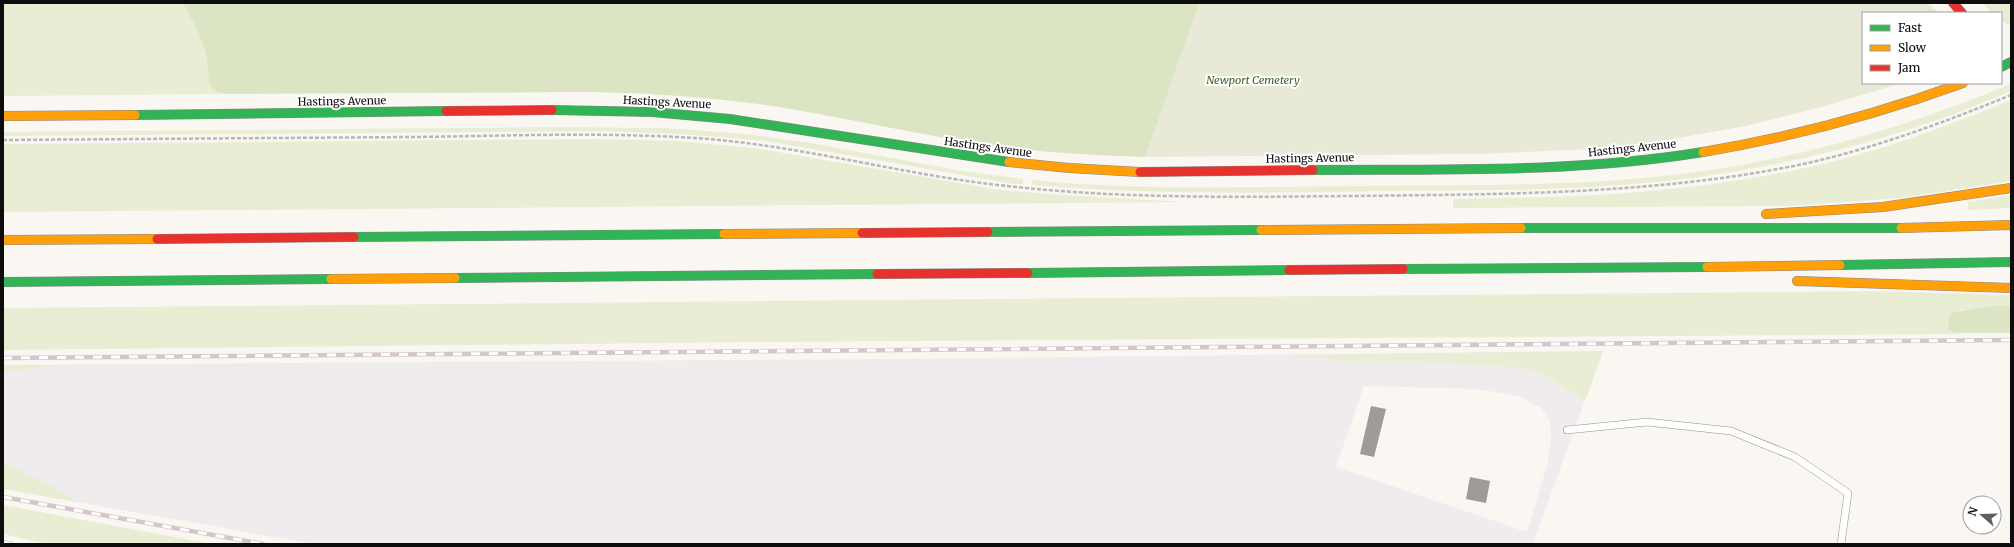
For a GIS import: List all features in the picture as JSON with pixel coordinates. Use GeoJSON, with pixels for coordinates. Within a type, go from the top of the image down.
{"type":"FeatureCollection","features":[{"type":"Feature","properties":{"kind":"main road"},"geometry":{"type":"LineString","coordinates":[[1954,3],[1961,12]]}},
{"type":"Feature","properties":{"kind":"main road"},"geometry":{"type":"LineString","coordinates":[[2002,66],[2011,62]]}},
{"type":"Feature","properties":{"kind":"main road","name":"Hastings Avenue"},"geometry":{"type":"LineString","coordinates":[[3,116],[639,112],[759,122],[974,158],[1087,170],[1170,172],[1520,168],[1597,164],[1660,158],[1773,139],[1887,109],[1960,84]]}},
{"type":"Feature","properties":{"kind":"main road"},"geometry":{"type":"LineString","coordinates":[[1753,214],[1883,207],[2011,188]]}},
{"type":"Feature","properties":{"kind":"main road"},"geometry":{"type":"LineString","coordinates":[[1648,227],[1675,218]]}},
{"type":"Feature","properties":{"kind":"main road"},"geometry":{"type":"LineString","coordinates":[[3,240],[1648,227],[1872,229],[2011,225]]}},
{"type":"Feature","properties":{"kind":"main road"},"geometry":{"type":"LineString","coordinates":[[3,282],[1264,272],[1886,265],[2011,262]]}},
{"type":"Feature","properties":{"kind":"main road"},"geometry":{"type":"LineString","coordinates":[[1264,272],[1396,279]]}},
{"type":"Feature","properties":{"kind":"main road"},"geometry":{"type":"LineString","coordinates":[[1788,280],[2011,288]]}},
{"type":"Feature","properties":{"kind":"lane"},"geometry":{"type":"LineString","coordinates":[[1567,430],[1647,422],[1731,431],[1794,457],[1848,493],[1841,544]]}},
{"type":"Feature","properties":{"kind":"shaded area"},"geometry":{"type":"Polygon","coordinates":[[[1603,351],[1533,544],[314,544],[3,489],[3,365],[888,359],[1603,351]],[[1364,386],[1336,467],[1527,532],[1547,465],[1551,441],[1550,421],[1541,408],[1519,396],[1477,389],[1364,386]]]}},
{"type":"Feature","properties":{"kind":"green space"},"geometry":{"type":"Polygon","coordinates":[[[3,3],[183,3],[199,34],[206,53],[209,84],[217,92],[227,94],[3,96],[3,3]]]}},
{"type":"Feature","properties":{"kind":"green space"},"geometry":{"type":"Polygon","coordinates":[[[183,3],[1209,3],[1154,157],[1145,157],[1052,152],[997,146],[773,106],[680,96],[586,92],[227,94],[217,92],[209,84],[206,53],[199,34],[183,3]]]}},
{"type":"Feature","properties":{"kind":"green space","name":"Newport Cemetery"},"geometry":{"type":"Polygon","coordinates":[[[1199,3],[1927,3],[1939,12],[1862,12],[1862,84],[1899,84],[1825,106],[1746,126],[1661,141],[1591,149],[1478,154],[1145,157],[1199,3]]]}},
{"type":"Feature","properties":{"kind":"green space"},"geometry":{"type":"Polygon","coordinates":[[[1983,3],[2011,3],[2011,26],[2002,22],[2002,12],[1991,12],[1983,3]]]}},
{"type":"Feature","properties":{"kind":"green space"},"geometry":{"type":"Polygon","coordinates":[[[2011,84],[2011,91],[1917,127],[1868,142],[1770,165],[1721,174],[1670,180],[1591,187],[1534,189],[1301,192],[1167,192],[1032,185],[1032,180],[1113,186],[1194,188],[1506,184],[1581,182],[1655,177],[1747,164],[1836,144],[1924,117],[2011,84]]]}},
{"type":"Feature","properties":{"kind":"green space"},"geometry":{"type":"Polygon","coordinates":[[[2011,100],[2011,181],[1901,198],[1789,206],[1453,208],[1453,199],[1617,194],[1691,187],[1768,175],[1818,165],[1886,147],[2011,100]]]}},
{"type":"Feature","properties":{"kind":"green space"},"geometry":{"type":"Polygon","coordinates":[[[555,127],[666,128],[746,134],[811,143],[962,171],[1023,179],[1023,184],[1014,184],[766,141],[681,134],[600,131],[3,136],[3,132],[555,127]]]}},
{"type":"Feature","properties":{"kind":"green space"},"geometry":{"type":"Polygon","coordinates":[[[599,139],[679,141],[754,148],[994,189],[1059,195],[1185,202],[3,212],[3,144],[599,139]]]}},
{"type":"Feature","properties":{"kind":"green space"},"geometry":{"type":"Polygon","coordinates":[[[2011,195],[2011,208],[1968,210],[1968,202],[2011,195]]]}},
{"type":"Feature","properties":{"kind":"green space"},"geometry":{"type":"Polygon","coordinates":[[[1877,291],[2011,295],[2011,306],[1958,310],[1957,333],[1963,334],[757,342],[3,350],[3,308],[1877,291]]]}},
{"type":"Feature","properties":{"kind":"green space"},"geometry":{"type":"Polygon","coordinates":[[[1992,306],[2011,306],[2011,333],[1957,333],[1948,328],[1949,318],[1954,312],[1992,306]]]}},
{"type":"Feature","properties":{"kind":"green space"},"geometry":{"type":"Polygon","coordinates":[[[1603,351],[1585,401],[1549,377],[1523,368],[1419,361],[1352,361],[1280,355],[1603,351]]]}},
{"type":"Feature","properties":{"kind":"green space"},"geometry":{"type":"Polygon","coordinates":[[[3,365],[58,365],[3,372],[3,365]]]}},
{"type":"Feature","properties":{"kind":"green space"},"geometry":{"type":"Polygon","coordinates":[[[3,462],[54,487],[78,502],[3,489],[3,462]]]}},
{"type":"Feature","properties":{"kind":"green space"},"geometry":{"type":"Polygon","coordinates":[[[3,505],[212,544],[46,544],[3,534],[3,505]]]}},
{"type":"Feature","properties":{"kind":"building"},"geometry":{"type":"Polygon","coordinates":[[[1371,406],[1386,409],[1374,457],[1360,454],[1371,406]]]}},
{"type":"Feature","properties":{"kind":"building"},"geometry":{"type":"Polygon","coordinates":[[[1470,477],[1490,481],[1486,503],[1466,499],[1470,477]]]}},
{"type":"Feature","properties":{"kind":"railway"},"geometry":{"type":"LineString","coordinates":[[3,358],[2011,340]]}},
{"type":"Feature","properties":{"kind":"railway"},"geometry":{"type":"LineString","coordinates":[[3,497],[263,544]]}},
{"type":"Feature","properties":{"kind":"railway"},"geometry":{"type":"LineString","coordinates":[[3,542],[11,544]]}},
{"type":"Feature","properties":{"kind":"traffic: fast"},"geometry":{"type":"LineString","coordinates":[[2002,66],[2011,62]]}},
{"type":"Feature","properties":{"kind":"traffic: fast"},"geometry":{"type":"LineString","coordinates":[[552,110],[652,112],[730,119],[1009,162]]}},
{"type":"Feature","properties":{"kind":"traffic: fast"},"geometry":{"type":"LineString","coordinates":[[135,115],[446,111]]}},
{"type":"Feature","properties":{"kind":"traffic: fast"},"geometry":{"type":"LineString","coordinates":[[1313,170],[1558,167],[1655,159],[1703,152]]}},
{"type":"Feature","properties":{"kind":"traffic: fast"},"geometry":{"type":"LineString","coordinates":[[1521,228],[1901,228]]}},
{"type":"Feature","properties":{"kind":"traffic: fast"},"geometry":{"type":"LineString","coordinates":[[988,232],[1261,230]]}},
{"type":"Feature","properties":{"kind":"traffic: fast"},"geometry":{"type":"LineString","coordinates":[[354,237],[724,234]]}},
{"type":"Feature","properties":{"kind":"traffic: fast"},"geometry":{"type":"LineString","coordinates":[[1840,265],[2011,262]]}},
{"type":"Feature","properties":{"kind":"traffic: fast"},"geometry":{"type":"LineString","coordinates":[[1403,269],[1707,267]]}},
{"type":"Feature","properties":{"kind":"traffic: fast"},"geometry":{"type":"LineString","coordinates":[[1028,273],[1289,270]]}},
{"type":"Feature","properties":{"kind":"traffic: fast"},"geometry":{"type":"LineString","coordinates":[[455,278],[877,274]]}},
{"type":"Feature","properties":{"kind":"traffic: fast"},"geometry":{"type":"LineString","coordinates":[[3,282],[331,279]]}},
{"type":"Feature","properties":{"kind":"traffic: slow"},"geometry":{"type":"LineString","coordinates":[[1703,152],[1835,124],[1899,105],[1960,84]]}},
{"type":"Feature","properties":{"kind":"traffic: slow"},"geometry":{"type":"LineString","coordinates":[[3,116],[135,115]]}},
{"type":"Feature","properties":{"kind":"traffic: slow"},"geometry":{"type":"LineString","coordinates":[[1009,162],[1069,168],[1140,172]]}},
{"type":"Feature","properties":{"kind":"traffic: slow"},"geometry":{"type":"LineString","coordinates":[[1766,214],[1883,207],[2011,188]]}},
{"type":"Feature","properties":{"kind":"traffic: slow"},"geometry":{"type":"LineString","coordinates":[[1901,228],[2011,225]]}},
{"type":"Feature","properties":{"kind":"traffic: slow"},"geometry":{"type":"LineString","coordinates":[[1261,230],[1521,228]]}},
{"type":"Feature","properties":{"kind":"traffic: slow"},"geometry":{"type":"LineString","coordinates":[[724,234],[862,233]]}},
{"type":"Feature","properties":{"kind":"traffic: slow"},"geometry":{"type":"LineString","coordinates":[[3,240],[157,239]]}},
{"type":"Feature","properties":{"kind":"traffic: slow"},"geometry":{"type":"LineString","coordinates":[[1707,267],[1840,265]]}},
{"type":"Feature","properties":{"kind":"traffic: slow"},"geometry":{"type":"LineString","coordinates":[[331,279],[455,278]]}},
{"type":"Feature","properties":{"kind":"traffic: slow"},"geometry":{"type":"LineString","coordinates":[[1797,281],[2011,288]]}},
{"type":"Feature","properties":{"kind":"traffic: jam"},"geometry":{"type":"LineString","coordinates":[[1953,3],[1961,12]]}},
{"type":"Feature","properties":{"kind":"traffic: jam"},"geometry":{"type":"LineString","coordinates":[[446,111],[552,110]]}},
{"type":"Feature","properties":{"kind":"traffic: jam"},"geometry":{"type":"LineString","coordinates":[[1140,172],[1313,170]]}},
{"type":"Feature","properties":{"kind":"traffic: jam"},"geometry":{"type":"LineString","coordinates":[[862,233],[988,232]]}},
{"type":"Feature","properties":{"kind":"traffic: jam"},"geometry":{"type":"LineString","coordinates":[[157,239],[354,237]]}},
{"type":"Feature","properties":{"kind":"traffic: jam"},"geometry":{"type":"LineString","coordinates":[[1289,270],[1403,269]]}},
{"type":"Feature","properties":{"kind":"traffic: jam"},"geometry":{"type":"LineString","coordinates":[[877,274],[1028,273]]}}]}
